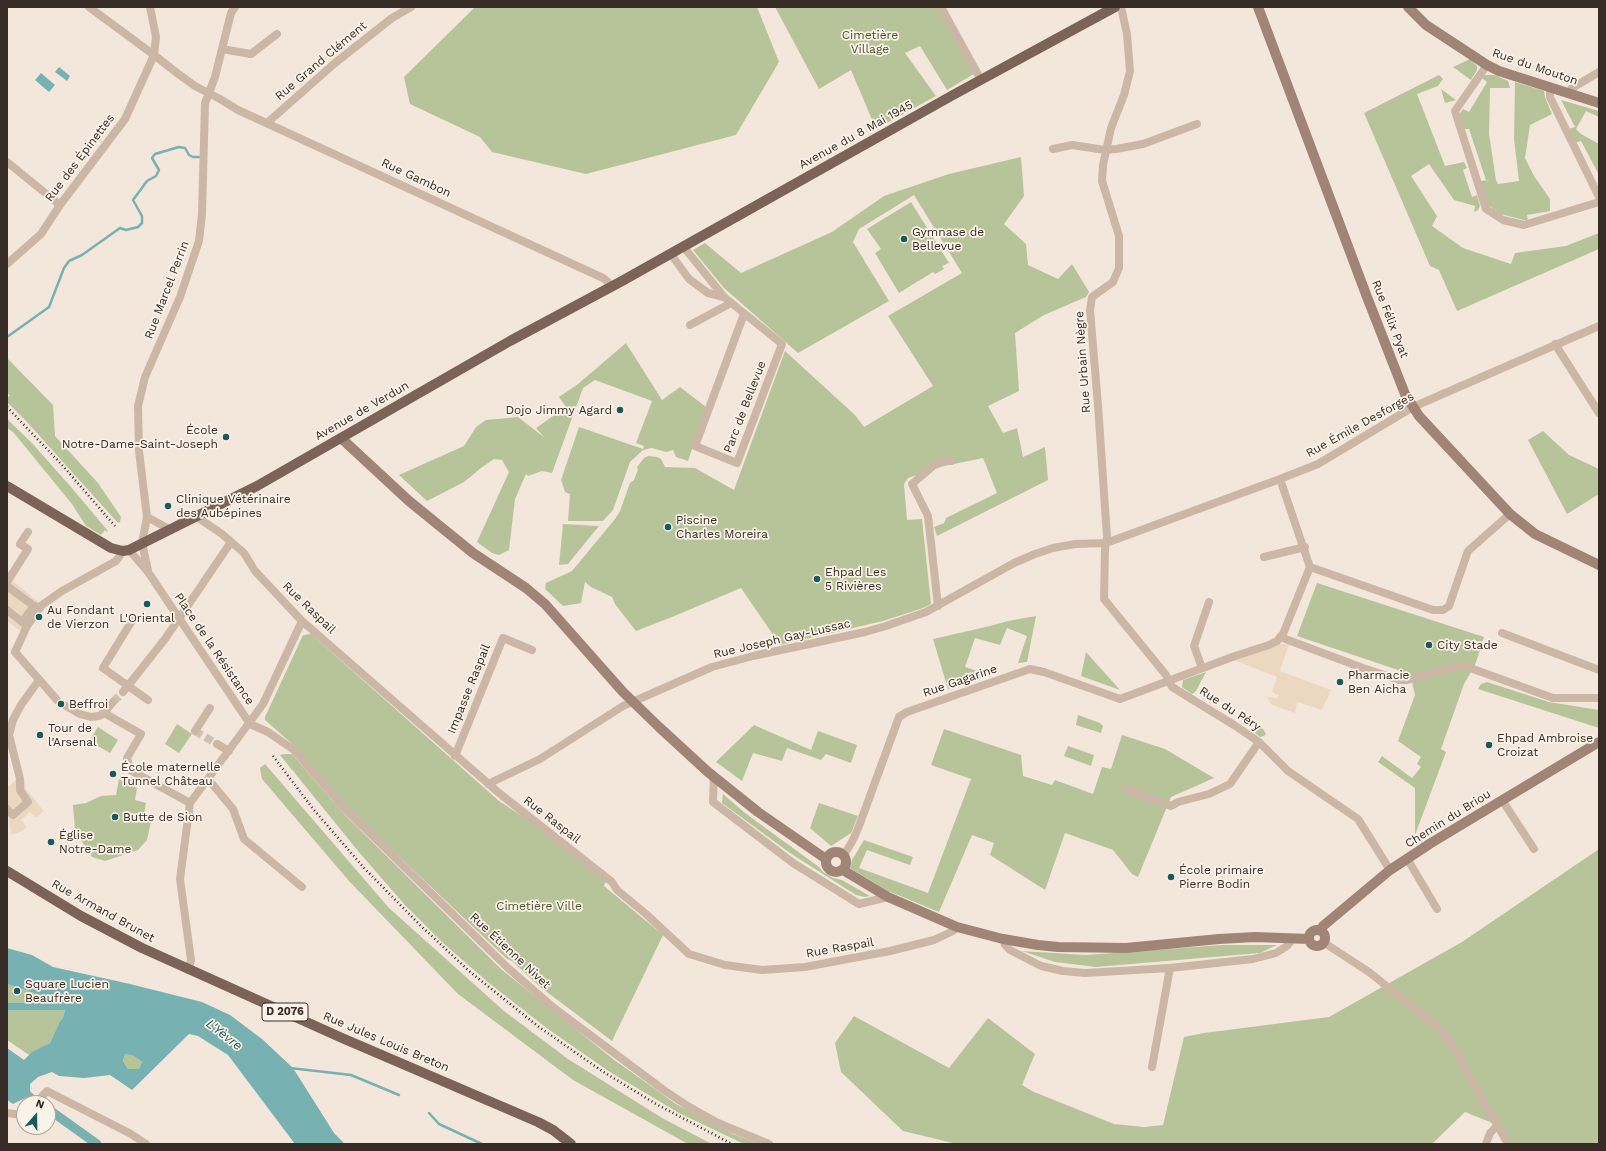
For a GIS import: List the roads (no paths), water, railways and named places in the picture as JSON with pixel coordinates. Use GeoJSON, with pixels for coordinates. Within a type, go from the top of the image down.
{"type":"FeatureCollection","features":[{"type":"Feature","properties":{"kind":"main road","name":"Avenue du 8 Mai 1945"},"geometry":{"type":"LineString","coordinates":[[611,287],[981,80],[1115,7]]}},
{"type":"Feature","properties":{"kind":"main road","name":"Avenue de Verdun"},"geometry":{"type":"LineString","coordinates":[[126,551],[257,486],[510,341],[611,287]]}},
{"type":"Feature","properties":{"kind":"main road"},"geometry":{"type":"LineString","coordinates":[[7,486],[111,548],[126,551]]}},
{"type":"Feature","properties":{"kind":"main road","name":"Rue Armand Brunet"},"geometry":{"type":"LineString","coordinates":[[8,872],[92,922],[188,970]]}},
{"type":"Feature","properties":{"kind":"main road","name":"Rue Jules Louis Breton"},"geometry":{"type":"LineString","coordinates":[[188,970],[545,1126],[556,1132],[571,1144]]}},
{"type":"Feature","properties":{"kind":"street","name":"Rue Gambon"},"geometry":{"type":"LineString","coordinates":[[89,7],[177,73],[238,110],[603,278],[611,287]]}},
{"type":"Feature","properties":{"kind":"street","name":"Rue des Épinettes"},"geometry":{"type":"LineString","coordinates":[[7,264],[41,234],[60,205],[125,119],[154,55],[156,37],[150,7]]}},
{"type":"Feature","properties":{"kind":"street","name":"Rue Marcel Perrin"},"geometry":{"type":"LineString","coordinates":[[142,543],[147,517],[139,451],[138,406],[144,377],[180,297],[199,241],[202,214],[205,103],[215,77],[230,13],[235,7]]}},
{"type":"Feature","properties":{"kind":"street","name":"Rue Grand Clément"},"geometry":{"type":"LineString","coordinates":[[267,123],[335,63],[392,18],[411,7]]}},
{"type":"Feature","properties":{"kind":"street"},"geometry":{"type":"LineString","coordinates":[[941,7],[981,80]]}},
{"type":"Feature","properties":{"kind":"street","name":"Rue Urbain Nègre"},"geometry":{"type":"LineString","coordinates":[[1106,543],[1107,537],[1098,405],[1090,310],[1092,297],[1113,282],[1120,268],[1119,236],[1102,181],[1105,150],[1111,128],[1124,95],[1130,71],[1127,34],[1122,7]]}},
{"type":"Feature","properties":{"kind":"street","name":"Rue Félix Pyat"},"geometry":{"type":"LineString","coordinates":[[1258,7],[1405,394],[1419,416],[1510,514],[1535,534],[1599,565]]}},
{"type":"Feature","properties":{"kind":"street","name":"Rue du Mouton"},"geometry":{"type":"LineString","coordinates":[[1408,7],[1426,25],[1487,65],[1499,71],[1599,103]]}},
{"type":"Feature","properties":{"kind":"street"},"geometry":{"type":"LineString","coordinates":[[222,49],[251,54],[277,34]]}},
{"type":"Feature","properties":{"kind":"street"},"geometry":{"type":"LineString","coordinates":[[1487,65],[1455,111],[1486,209],[1502,220],[1524,225],[1599,202]]}},
{"type":"Feature","properties":{"kind":"street"},"geometry":{"type":"LineString","coordinates":[[1569,93],[1572,88],[1599,72]]}},
{"type":"Feature","properties":{"kind":"street"},"geometry":{"type":"LineString","coordinates":[[1550,87],[1550,97],[1599,197]]}},
{"type":"Feature","properties":{"kind":"street"},"geometry":{"type":"LineString","coordinates":[[1053,149],[1072,145],[1105,150],[1143,144],[1197,124]]}},
{"type":"Feature","properties":{"kind":"street"},"geometry":{"type":"LineString","coordinates":[[7,162],[60,205]]}},
{"type":"Feature","properties":{"kind":"street","name":"Parc de Bellevue"},"geometry":{"type":"LineString","coordinates":[[683,246],[724,297],[782,344],[737,463],[695,446],[744,314]]}},
{"type":"Feature","properties":{"kind":"street","name":"Parc de Bellevue"},"geometry":{"type":"LineString","coordinates":[[670,253],[689,279],[708,293],[724,297]]}},
{"type":"Feature","properties":{"kind":"street"},"geometry":{"type":"LineString","coordinates":[[690,326],[731,303]]}},
{"type":"Feature","properties":{"kind":"street","name":"Rue Émile Desforges"},"geometry":{"type":"LineString","coordinates":[[1106,543],[1318,464],[1413,407],[1599,326]]}},
{"type":"Feature","properties":{"kind":"street"},"geometry":{"type":"LineString","coordinates":[[1555,344],[1599,412]]}},
{"type":"Feature","properties":{"kind":"street"},"geometry":{"type":"LineString","coordinates":[[341,438],[408,501],[473,553],[526,588],[545,604],[632,701],[714,776],[758,812],[826,859]]}},
{"type":"Feature","properties":{"kind":"street"},"geometry":{"type":"LineString","coordinates":[[938,606],[928,516],[912,484],[939,461],[951,461]]}},
{"type":"Feature","properties":{"kind":"street"},"geometry":{"type":"LineString","coordinates":[[1280,479],[1305,547],[1310,567],[1283,634],[1280,637],[1399,680],[1407,680],[1462,665],[1554,698],[1599,698]]}},
{"type":"Feature","properties":{"kind":"street"},"geometry":{"type":"LineString","coordinates":[[1310,567],[1433,610],[1443,610],[1449,606],[1468,551],[1510,514]]}},
{"type":"Feature","properties":{"kind":"street"},"geometry":{"type":"LineString","coordinates":[[147,517],[171,530]]}},
{"type":"Feature","properties":{"kind":"street","name":"Rue Raspail"},"geometry":{"type":"LineString","coordinates":[[197,517],[222,534],[244,553],[255,571],[302,621],[488,784],[612,882],[617,890],[646,914],[689,954],[725,965],[762,970],[805,967],[890,951],[934,940],[953,931],[957,926]]}},
{"type":"Feature","properties":{"kind":"street"},"geometry":{"type":"LineString","coordinates":[[7,582],[28,549],[20,544],[28,532]]}},
{"type":"Feature","properties":{"kind":"street"},"geometry":{"type":"LineString","coordinates":[[126,689],[165,639],[231,542]]}},
{"type":"Feature","properties":{"kind":"street","name":"Place de la Résistance"},"geometry":{"type":"LineString","coordinates":[[142,543],[148,572]]}},
{"type":"Feature","properties":{"kind":"street","name":"Rue Joseph Gay-Lussac"},"geometry":{"type":"LineString","coordinates":[[488,784],[540,759],[622,706],[712,667],[865,632],[926,612],[1014,563],[1035,554],[1053,548],[1075,544],[1106,543]]}},
{"type":"Feature","properties":{"kind":"street","name":"Rue du Péry"},"geometry":{"type":"LineString","coordinates":[[1106,543],[1104,599],[1170,681],[1172,687],[1259,742],[1288,771],[1358,819],[1390,870]]}},
{"type":"Feature","properties":{"kind":"street"},"geometry":{"type":"LineString","coordinates":[[1264,557],[1305,547]]}},
{"type":"Feature","properties":{"kind":"street"},"geometry":{"type":"LineString","coordinates":[[57,700],[11,652],[24,624],[37,607],[62,591],[116,561],[126,551]]}},
{"type":"Feature","properties":{"kind":"street","name":"Place de la Résistance"},"geometry":{"type":"LineString","coordinates":[[126,551],[148,572],[250,724],[268,732]]}},
{"type":"Feature","properties":{"kind":"street"},"geometry":{"type":"LineString","coordinates":[[7,586],[37,607]]}},
{"type":"Feature","properties":{"kind":"street"},"geometry":{"type":"LineString","coordinates":[[1202,668],[1194,646],[1209,602]]}},
{"type":"Feature","properties":{"kind":"street"},"geometry":{"type":"LineString","coordinates":[[7,610],[24,624]]}},
{"type":"Feature","properties":{"kind":"street"},"geometry":{"type":"LineString","coordinates":[[133,619],[103,668],[126,689],[148,700]]}},
{"type":"Feature","properties":{"kind":"street"},"geometry":{"type":"LineString","coordinates":[[188,970],[191,960],[180,879],[190,803],[250,724],[263,704],[302,621]]}},
{"type":"Feature","properties":{"kind":"street"},"geometry":{"type":"LineString","coordinates":[[1502,633],[1599,670]]}},
{"type":"Feature","properties":{"kind":"street","name":"Rue Gagarine"},"geometry":{"type":"LineString","coordinates":[[844,855],[860,826],[899,717],[907,712],[1030,669],[1044,672],[1120,699],[1202,668],[1269,645],[1280,637]]}},
{"type":"Feature","properties":{"kind":"street","name":"Impasse Raspail"},"geometry":{"type":"LineString","coordinates":[[455,756],[503,638],[532,650]]}},
{"type":"Feature","properties":{"kind":"street"},"geometry":{"type":"LineString","coordinates":[[7,809],[13,815],[28,802],[20,790],[20,779],[9,742],[9,734],[13,720],[21,705],[39,680]]}},
{"type":"Feature","properties":{"kind":"street"},"geometry":{"type":"LineString","coordinates":[[66,706],[80,714],[91,717],[99,716],[104,713],[113,702]]}},
{"type":"Feature","properties":{"kind":"street"},"geometry":{"type":"LineString","coordinates":[[195,730],[210,708]]}},
{"type":"Feature","properties":{"kind":"street"},"geometry":{"type":"LineString","coordinates":[[104,713],[141,734],[127,758],[130,770],[190,803]]}},
{"type":"Feature","properties":{"kind":"street","name":"Rue Étienne Nivet"},"geometry":{"type":"LineString","coordinates":[[268,732],[294,750],[344,808],[508,968],[554,1008],[691,1108],[724,1126],[769,1144]]}},
{"type":"Feature","properties":{"kind":"street"},"geometry":{"type":"LineString","coordinates":[[1126,789],[1171,806],[1178,802],[1209,794],[1230,784],[1259,742]]}},
{"type":"Feature","properties":{"kind":"street","name":"Chemin du Briou"},"geometry":{"type":"LineString","coordinates":[[1322,928],[1390,870],[1408,860],[1431,843],[1599,742]]}},
{"type":"Feature","properties":{"kind":"street"},"geometry":{"type":"LineString","coordinates":[[217,744],[229,751]]}},
{"type":"Feature","properties":{"kind":"street"},"geometry":{"type":"LineString","coordinates":[[714,776],[713,802],[793,863],[859,904],[888,897]]}},
{"type":"Feature","properties":{"kind":"street"},"geometry":{"type":"LineString","coordinates":[[208,779],[233,809],[244,839],[302,887]]}},
{"type":"Feature","properties":{"kind":"street","name":"Chemin du Briou"},"geometry":{"type":"LineString","coordinates":[[1502,800],[1534,849]]}},
{"type":"Feature","properties":{"kind":"street"},"geometry":{"type":"LineString","coordinates":[[839,852],[844,855],[846,864],[843,870],[838,872],[832,871],[826,865],[826,859],[830,853],[839,852]]}},
{"type":"Feature","properties":{"kind":"street","name":"Chemin du Briou"},"geometry":{"type":"LineString","coordinates":[[1408,860],[1437,909]]}},
{"type":"Feature","properties":{"kind":"street"},"geometry":{"type":"LineString","coordinates":[[843,870],[888,897],[957,926],[1003,939],[1058,947],[1126,948],[1255,937],[1309,939]]}},
{"type":"Feature","properties":{"kind":"street"},"geometry":{"type":"LineString","coordinates":[[1309,939],[1311,932],[1322,928],[1324,935],[1323,942]]}},
{"type":"Feature","properties":{"kind":"street"},"geometry":{"type":"LineString","coordinates":[[1003,939],[1005,945],[1010,950],[1041,966],[1063,971],[1085,973],[1170,968],[1253,959],[1276,954],[1287,946],[1293,939]]}},
{"type":"Feature","properties":{"kind":"street"},"geometry":{"type":"LineString","coordinates":[[1309,939],[1311,943],[1316,946],[1323,942]]}},
{"type":"Feature","properties":{"kind":"street"},"geometry":{"type":"LineString","coordinates":[[1323,942],[1369,972],[1440,1028],[1451,1043],[1508,1144]]}},
{"type":"Feature","properties":{"kind":"street"},"geometry":{"type":"LineString","coordinates":[[1152,1067],[1170,968]]}},
{"type":"Feature","properties":{"kind":"street"},"geometry":{"type":"LineString","coordinates":[[56,1103],[131,1134],[146,1144]]}},
{"type":"Feature","properties":{"kind":"street"},"geometry":{"type":"LineString","coordinates":[[1486,1144],[1490,1133],[1497,1126]]}},
{"type":"Feature","properties":{"kind":"water"},"geometry":{"type":"Polygon","coordinates":[[[59,67],[70,76],[67,81],[55,72],[59,67]]]}},
{"type":"Feature","properties":{"kind":"water"},"geometry":{"type":"Polygon","coordinates":[[[41,73],[55,85],[49,92],[35,80],[41,73]]]}},
{"type":"Feature","properties":{"kind":"water","name":"L'Yèvre"},"geometry":{"type":"Polygon","coordinates":[[[7,948],[32,955],[53,967],[202,1002],[230,1015],[262,1039],[293,1068],[334,1133],[345,1144],[295,1144],[228,1055],[198,1036],[189,1034],[132,1090],[110,1075],[84,1078],[59,1076],[52,1072],[38,1077],[30,1084],[30,1091],[34,1095],[16,1095],[16,1102],[13,1104],[7,1100],[7,1048],[24,1060],[32,1052],[50,1043],[60,1021],[63,1018],[65,1010],[7,1010],[7,1003],[45,1002],[46,997],[7,984],[7,948]],[[125,1054],[123,1061],[128,1069],[139,1069],[142,1062],[134,1056],[125,1054]]]}},
{"type":"Feature","properties":{"kind":"waterway"},"geometry":{"type":"LineString","coordinates":[[7,337],[49,307],[64,268],[69,261],[82,255],[120,228],[126,230],[138,227],[142,223],[142,216],[133,200],[147,181],[156,176],[159,170],[152,158],[155,154],[179,147],[185,148],[189,155],[193,157],[200,157]]}},
{"type":"Feature","properties":{"kind":"waterway"},"geometry":{"type":"LineString","coordinates":[[290,1068],[351,1075],[399,1095]]}},
{"type":"Feature","properties":{"kind":"waterway"},"geometry":{"type":"LineString","coordinates":[[429,1113],[439,1124],[482,1144]]}},
{"type":"Feature","properties":{"kind":"waterway"},"geometry":{"type":"LineString","coordinates":[[56,1115],[97,1144]]}},
{"type":"Feature","properties":{"kind":"tunnel"},"geometry":{"type":"LineString","coordinates":[[113,702],[123,692]]}},
{"type":"Feature","properties":{"kind":"tunnel"},"geometry":{"type":"LineString","coordinates":[[195,731],[217,744]]}},
{"type":"Feature","properties":{"kind":"railway"},"geometry":{"type":"LineString","coordinates":[[7,407],[63,466],[115,526]]}},
{"type":"Feature","properties":{"kind":"railway"},"geometry":{"type":"LineString","coordinates":[[273,756],[314,810],[365,869],[420,925],[469,971],[539,1027],[602,1071],[656,1104],[732,1144]]}},
{"type":"Feature","properties":{"kind":"place","name":"Gymnase de Bellevue"},"geometry":{"type":"Point","coordinates":[904,239]}},
{"type":"Feature","properties":{"kind":"place","name":"Dojo Jimmy Agard"},"geometry":{"type":"Point","coordinates":[620,410]}},
{"type":"Feature","properties":{"kind":"place","name":"École Notre-Dame-Saint-Joseph"},"geometry":{"type":"Point","coordinates":[226,437]}},
{"type":"Feature","properties":{"kind":"place","name":"Clinique Vétérinaire des Aubépines"},"geometry":{"type":"Point","coordinates":[168,506]}},
{"type":"Feature","properties":{"kind":"place","name":"Piscine Charles Moreira"},"geometry":{"type":"Point","coordinates":[668,527]}},
{"type":"Feature","properties":{"kind":"place","name":"Ehpad Les 5 Rivières"},"geometry":{"type":"Point","coordinates":[817,579]}},
{"type":"Feature","properties":{"kind":"place","name":"L'Oriental"},"geometry":{"type":"Point","coordinates":[147,604]}},
{"type":"Feature","properties":{"kind":"place","name":"Au Fondant de Vierzon"},"geometry":{"type":"Point","coordinates":[39,617]}},
{"type":"Feature","properties":{"kind":"place","name":"City Stade"},"geometry":{"type":"Point","coordinates":[1429,645]}},
{"type":"Feature","properties":{"kind":"place","name":"Pharmacie Ben Aicha"},"geometry":{"type":"Point","coordinates":[1340,682]}},
{"type":"Feature","properties":{"kind":"place","name":"Beffroi"},"geometry":{"type":"Point","coordinates":[61,704]}},
{"type":"Feature","properties":{"kind":"place","name":"Tour de l'Arsenal"},"geometry":{"type":"Point","coordinates":[40,735]}},
{"type":"Feature","properties":{"kind":"place","name":"Ehpad Ambroise Croizat"},"geometry":{"type":"Point","coordinates":[1489,745]}},
{"type":"Feature","properties":{"kind":"place","name":"École maternelle Tunnel Château"},"geometry":{"type":"Point","coordinates":[113,774]}},
{"type":"Feature","properties":{"kind":"place","name":"Butte de Sion"},"geometry":{"type":"Point","coordinates":[115,817]}},
{"type":"Feature","properties":{"kind":"place","name":"Église Notre-Dame"},"geometry":{"type":"Point","coordinates":[51,842]}},
{"type":"Feature","properties":{"kind":"place","name":"École primaire Pierre Bodin"},"geometry":{"type":"Point","coordinates":[1171,877]}},
{"type":"Feature","properties":{"kind":"place","name":"Square Lucien Beaufrère"},"geometry":{"type":"Point","coordinates":[17,991]}},
{"type":"Feature","properties":{"kind":"park label","name":"Cimetière Village"},"geometry":{"type":"Point","coordinates":[870,42]}},
{"type":"Feature","properties":{"kind":"park label","name":"Cimetière Ville"},"geometry":{"type":"Point","coordinates":[539,906]}}]}
